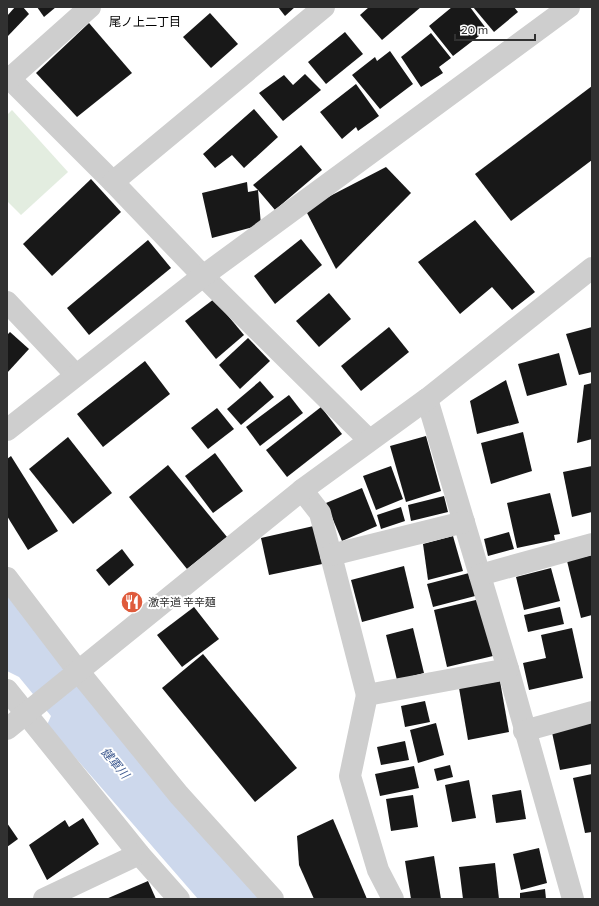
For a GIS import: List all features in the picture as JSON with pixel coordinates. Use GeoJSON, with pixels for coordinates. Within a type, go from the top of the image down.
{"type":"FeatureCollection","features":[{"type":"Feature","properties":{"kind":"street"},"geometry":{"type":"LineString","coordinates":[[90,7],[8,78],[113,182],[203,276],[369,440]]}},
{"type":"Feature","properties":{"kind":"street"},"geometry":{"type":"LineString","coordinates":[[113,182],[324,7]]}},
{"type":"Feature","properties":{"kind":"street"},"geometry":{"type":"LineString","coordinates":[[7,430],[203,276],[568,7]]}},
{"type":"Feature","properties":{"kind":"street"},"geometry":{"type":"LineString","coordinates":[[7,729],[302,490],[427,398],[592,268]]}},
{"type":"Feature","properties":{"kind":"street"},"geometry":{"type":"LineString","coordinates":[[7,302],[76,375]]}},
{"type":"Feature","properties":{"kind":"street"},"geometry":{"type":"LineString","coordinates":[[427,398],[508,669],[524,731],[573,899]]}},
{"type":"Feature","properties":{"kind":"street"},"geometry":{"type":"LineString","coordinates":[[302,490],[320,513],[367,695],[350,776],[378,870],[393,899]]}},
{"type":"Feature","properties":{"kind":"street"},"geometry":{"type":"LineString","coordinates":[[331,555],[464,522]]}},
{"type":"Feature","properties":{"kind":"street"},"geometry":{"type":"LineString","coordinates":[[480,574],[592,544]]}},
{"type":"Feature","properties":{"kind":"street"},"geometry":{"type":"LineString","coordinates":[[7,578],[78,671],[179,795],[273,899]]}},
{"type":"Feature","properties":{"kind":"street"},"geometry":{"type":"LineString","coordinates":[[367,695],[508,669]]}},
{"type":"Feature","properties":{"kind":"street"},"geometry":{"type":"LineString","coordinates":[[7,690],[25,715],[139,854],[178,899]]}},
{"type":"Feature","properties":{"kind":"street"},"geometry":{"type":"LineString","coordinates":[[524,731],[592,712]]}},
{"type":"Feature","properties":{"kind":"street"},"geometry":{"type":"LineString","coordinates":[[44,899],[139,854]]}},
{"type":"Feature","properties":{"kind":"shaded area"},"geometry":{"type":"Polygon","coordinates":[[[12,110],[68,172],[21,215],[7,201],[7,115],[12,110]]]}},
{"type":"Feature","properties":{"kind":"water","name":"健軍川"},"geometry":{"type":"Polygon","coordinates":[[[7,591],[264,899],[198,899],[47,725],[51,716],[19,677],[7,671],[7,591]]]}},
{"type":"Feature","properties":{"kind":"building"},"geometry":{"type":"Polygon","coordinates":[[[15,7],[23,7],[29,14],[7,37],[7,16],[15,7]]]}},
{"type":"Feature","properties":{"kind":"building"},"geometry":{"type":"Polygon","coordinates":[[[37,7],[56,7],[44,17],[37,7]]]}},
{"type":"Feature","properties":{"kind":"building"},"geometry":{"type":"Polygon","coordinates":[[[278,7],[295,7],[285,16],[278,7]]]}},
{"type":"Feature","properties":{"kind":"building"},"geometry":{"type":"Polygon","coordinates":[[[369,7],[421,7],[382,40],[360,15],[369,7]]]}},
{"type":"Feature","properties":{"kind":"building"},"geometry":{"type":"Polygon","coordinates":[[[452,7],[470,7],[485,27],[477,33],[479,36],[453,56],[429,26],[452,7]]]}},
{"type":"Feature","properties":{"kind":"building"},"geometry":{"type":"Polygon","coordinates":[[[473,7],[514,7],[518,12],[494,32],[473,7]]]}},
{"type":"Feature","properties":{"kind":"building"},"geometry":{"type":"Polygon","coordinates":[[[210,13],[238,44],[211,68],[183,37],[210,13]]]}},
{"type":"Feature","properties":{"kind":"building"},"geometry":{"type":"Polygon","coordinates":[[[89,23],[132,73],[77,117],[36,73],[89,23]]]}},
{"type":"Feature","properties":{"kind":"building"},"geometry":{"type":"Polygon","coordinates":[[[345,32],[363,54],[326,84],[308,62],[345,32]]]}},
{"type":"Feature","properties":{"kind":"building"},"geometry":{"type":"Polygon","coordinates":[[[431,33],[451,58],[439,67],[443,73],[421,87],[401,57],[431,33]]]}},
{"type":"Feature","properties":{"kind":"building"},"geometry":{"type":"Polygon","coordinates":[[[390,51],[413,84],[380,109],[352,75],[375,57],[377,61],[390,51]]]}},
{"type":"Feature","properties":{"kind":"building"},"geometry":{"type":"Polygon","coordinates":[[[305,74],[321,90],[283,121],[259,93],[284,75],[293,85],[305,74]]]}},
{"type":"Feature","properties":{"kind":"building"},"geometry":{"type":"Polygon","coordinates":[[[356,84],[379,116],[358,131],[356,127],[342,139],[320,112],[356,84]]]}},
{"type":"Feature","properties":{"kind":"building"},"geometry":{"type":"Polygon","coordinates":[[[592,86],[592,160],[511,221],[475,174],[592,86]]]}},
{"type":"Feature","properties":{"kind":"building"},"geometry":{"type":"Polygon","coordinates":[[[254,109],[278,137],[244,168],[232,155],[215,168],[203,154],[254,109]]]}},
{"type":"Feature","properties":{"kind":"building"},"geometry":{"type":"Polygon","coordinates":[[[301,145],[322,170],[275,210],[253,185],[301,145]]]}},
{"type":"Feature","properties":{"kind":"building"},"geometry":{"type":"Polygon","coordinates":[[[386,167],[411,193],[336,269],[305,209],[386,167]]]}},
{"type":"Feature","properties":{"kind":"building"},"geometry":{"type":"Polygon","coordinates":[[[91,179],[121,212],[52,276],[23,244],[91,179]]]}},
{"type":"Feature","properties":{"kind":"building"},"geometry":{"type":"Polygon","coordinates":[[[247,182],[248,192],[258,190],[261,225],[212,238],[202,193],[247,182]]]}},
{"type":"Feature","properties":{"kind":"building"},"geometry":{"type":"Polygon","coordinates":[[[475,220],[535,292],[512,310],[492,287],[460,314],[418,262],[475,220]]]}},
{"type":"Feature","properties":{"kind":"building"},"geometry":{"type":"Polygon","coordinates":[[[301,239],[322,265],[275,304],[254,276],[301,239]]]}},
{"type":"Feature","properties":{"kind":"building"},"geometry":{"type":"Polygon","coordinates":[[[148,240],[171,268],[89,335],[67,308],[148,240]]]}},
{"type":"Feature","properties":{"kind":"building"},"geometry":{"type":"Polygon","coordinates":[[[329,293],[351,319],[319,347],[296,321],[329,293]]]}},
{"type":"Feature","properties":{"kind":"building"},"geometry":{"type":"Polygon","coordinates":[[[214,299],[244,335],[216,359],[185,321],[214,299]]]}},
{"type":"Feature","properties":{"kind":"building"},"geometry":{"type":"Polygon","coordinates":[[[389,327],[409,352],[361,391],[341,366],[389,327]]]}},
{"type":"Feature","properties":{"kind":"building"},"geometry":{"type":"Polygon","coordinates":[[[592,327],[592,372],[579,375],[566,334],[592,327]]]}},
{"type":"Feature","properties":{"kind":"building"},"geometry":{"type":"Polygon","coordinates":[[[10,332],[29,349],[7,373],[7,335],[10,332]]]}},
{"type":"Feature","properties":{"kind":"building"},"geometry":{"type":"Polygon","coordinates":[[[248,338],[270,361],[240,389],[219,365],[248,338]]]}},
{"type":"Feature","properties":{"kind":"building"},"geometry":{"type":"Polygon","coordinates":[[[559,353],[567,385],[527,396],[518,364],[559,353]]]}},
{"type":"Feature","properties":{"kind":"building"},"geometry":{"type":"Polygon","coordinates":[[[145,361],[170,394],[103,447],[77,414],[145,361]]]}},
{"type":"Feature","properties":{"kind":"building"},"geometry":{"type":"Polygon","coordinates":[[[506,380],[519,423],[477,434],[470,401],[506,380]]]}},
{"type":"Feature","properties":{"kind":"building"},"geometry":{"type":"Polygon","coordinates":[[[260,381],[274,397],[241,425],[227,409],[260,381]]]}},
{"type":"Feature","properties":{"kind":"building"},"geometry":{"type":"Polygon","coordinates":[[[592,383],[592,439],[577,443],[584,385],[592,383]]]}},
{"type":"Feature","properties":{"kind":"building"},"geometry":{"type":"Polygon","coordinates":[[[289,395],[303,413],[260,446],[246,427],[289,395]]]}},
{"type":"Feature","properties":{"kind":"building"},"geometry":{"type":"Polygon","coordinates":[[[321,407],[342,434],[287,477],[266,450],[321,407]]]}},
{"type":"Feature","properties":{"kind":"building"},"geometry":{"type":"Polygon","coordinates":[[[217,408],[234,429],[208,449],[191,428],[217,408]]]}},
{"type":"Feature","properties":{"kind":"building"},"geometry":{"type":"Polygon","coordinates":[[[523,432],[532,471],[491,484],[481,443],[523,432]]]}},
{"type":"Feature","properties":{"kind":"building"},"geometry":{"type":"Polygon","coordinates":[[[426,436],[441,491],[406,502],[390,446],[426,436]]]}},
{"type":"Feature","properties":{"kind":"building"},"geometry":{"type":"Polygon","coordinates":[[[68,437],[112,493],[73,524],[29,469],[68,437]]]}},
{"type":"Feature","properties":{"kind":"building"},"geometry":{"type":"Polygon","coordinates":[[[215,453],[243,491],[213,513],[185,476],[215,453]]]}},
{"type":"Feature","properties":{"kind":"building"},"geometry":{"type":"Polygon","coordinates":[[[11,456],[58,531],[28,550],[7,516],[7,459],[11,456]]]}},
{"type":"Feature","properties":{"kind":"building"},"geometry":{"type":"Polygon","coordinates":[[[168,465],[227,537],[187,569],[129,497],[168,465]]]}},
{"type":"Feature","properties":{"kind":"building"},"geometry":{"type":"Polygon","coordinates":[[[391,466],[403,499],[376,510],[363,476],[391,466]]]}},
{"type":"Feature","properties":{"kind":"building"},"geometry":{"type":"Polygon","coordinates":[[[592,466],[592,512],[572,517],[563,472],[592,466]]]}},
{"type":"Feature","properties":{"kind":"building"},"geometry":{"type":"Polygon","coordinates":[[[362,488],[377,526],[342,541],[326,503],[362,488]]]}},
{"type":"Feature","properties":{"kind":"building"},"geometry":{"type":"Polygon","coordinates":[[[550,493],[560,534],[554,535],[555,540],[517,548],[507,503],[550,493]]]}},
{"type":"Feature","properties":{"kind":"building"},"geometry":{"type":"Polygon","coordinates":[[[444,496],[448,512],[411,521],[408,505],[444,496]]]}},
{"type":"Feature","properties":{"kind":"building"},"geometry":{"type":"Polygon","coordinates":[[[401,507],[405,521],[381,529],[377,515],[401,507]]]}},
{"type":"Feature","properties":{"kind":"building"},"geometry":{"type":"Polygon","coordinates":[[[318,525],[327,563],[269,575],[261,538],[318,525]]]}},
{"type":"Feature","properties":{"kind":"building"},"geometry":{"type":"Polygon","coordinates":[[[509,532],[514,549],[488,556],[484,539],[509,532]]]}},
{"type":"Feature","properties":{"kind":"building"},"geometry":{"type":"Polygon","coordinates":[[[453,536],[463,571],[428,580],[423,544],[453,536]]]}},
{"type":"Feature","properties":{"kind":"building"},"geometry":{"type":"Polygon","coordinates":[[[122,549],[134,565],[109,586],[96,570],[122,549]]]}},
{"type":"Feature","properties":{"kind":"building"},"geometry":{"type":"Polygon","coordinates":[[[592,555],[592,615],[581,618],[567,561],[592,555]]]}},
{"type":"Feature","properties":{"kind":"building"},"geometry":{"type":"Polygon","coordinates":[[[404,566],[414,608],[362,622],[351,580],[404,566]]]}},
{"type":"Feature","properties":{"kind":"building"},"geometry":{"type":"Polygon","coordinates":[[[551,568],[560,601],[524,610],[516,577],[551,568]]]}},
{"type":"Feature","properties":{"kind":"building"},"geometry":{"type":"Polygon","coordinates":[[[473,572],[479,595],[433,607],[427,584],[473,572]]]}},
{"type":"Feature","properties":{"kind":"building"},"geometry":{"type":"Polygon","coordinates":[[[480,599],[493,656],[447,667],[434,610],[480,599]]]}},
{"type":"Feature","properties":{"kind":"building"},"geometry":{"type":"Polygon","coordinates":[[[194,607],[219,639],[182,667],[157,635],[194,607]]]}},
{"type":"Feature","properties":{"kind":"building"},"geometry":{"type":"Polygon","coordinates":[[[560,607],[564,624],[528,632],[524,615],[560,607]]]}},
{"type":"Feature","properties":{"kind":"building"},"geometry":{"type":"Polygon","coordinates":[[[413,628],[424,673],[397,680],[386,635],[413,628]]]}},
{"type":"Feature","properties":{"kind":"building"},"geometry":{"type":"Polygon","coordinates":[[[572,628],[583,678],[529,690],[523,663],[546,658],[541,635],[572,628]]]}},
{"type":"Feature","properties":{"kind":"building"},"geometry":{"type":"Polygon","coordinates":[[[203,654],[297,768],[255,802],[162,688],[203,654]]]}},
{"type":"Feature","properties":{"kind":"building"},"geometry":{"type":"Polygon","coordinates":[[[500,681],[509,732],[468,740],[459,688],[500,681]]]}},
{"type":"Feature","properties":{"kind":"building"},"geometry":{"type":"Polygon","coordinates":[[[425,701],[430,722],[405,727],[401,706],[425,701]]]}},
{"type":"Feature","properties":{"kind":"building"},"geometry":{"type":"Polygon","coordinates":[[[592,715],[592,764],[560,770],[550,723],[592,715]]]}},
{"type":"Feature","properties":{"kind":"building"},"geometry":{"type":"Polygon","coordinates":[[[436,723],[444,755],[418,763],[410,730],[436,723]]]}},
{"type":"Feature","properties":{"kind":"building"},"geometry":{"type":"Polygon","coordinates":[[[405,741],[409,760],[381,765],[377,747],[405,741]]]}},
{"type":"Feature","properties":{"kind":"building"},"geometry":{"type":"Polygon","coordinates":[[[450,765],[453,777],[437,781],[434,769],[450,765]]]}},
{"type":"Feature","properties":{"kind":"building"},"geometry":{"type":"Polygon","coordinates":[[[414,766],[419,788],[380,796],[375,774],[414,766]]]}},
{"type":"Feature","properties":{"kind":"building"},"geometry":{"type":"Polygon","coordinates":[[[592,774],[592,832],[585,833],[573,778],[592,774]]]}},
{"type":"Feature","properties":{"kind":"building"},"geometry":{"type":"Polygon","coordinates":[[[469,780],[476,818],[452,822],[445,785],[469,780]]]}},
{"type":"Feature","properties":{"kind":"building"},"geometry":{"type":"Polygon","coordinates":[[[521,790],[526,819],[496,823],[492,795],[521,790]]]}},
{"type":"Feature","properties":{"kind":"building"},"geometry":{"type":"Polygon","coordinates":[[[413,795],[418,827],[391,831],[386,799],[413,795]]]}},
{"type":"Feature","properties":{"kind":"building"},"geometry":{"type":"Polygon","coordinates":[[[83,818],[99,844],[47,880],[29,845],[65,820],[69,827],[83,818]]]}},
{"type":"Feature","properties":{"kind":"building"},"geometry":{"type":"Polygon","coordinates":[[[333,819],[367,899],[314,899],[299,865],[297,836],[333,819]]]}},
{"type":"Feature","properties":{"kind":"building"},"geometry":{"type":"Polygon","coordinates":[[[7,823],[18,839],[7,847],[7,823]]]}},
{"type":"Feature","properties":{"kind":"building"},"geometry":{"type":"Polygon","coordinates":[[[539,848],[547,883],[521,890],[513,854],[539,848]]]}},
{"type":"Feature","properties":{"kind":"building"},"geometry":{"type":"Polygon","coordinates":[[[434,856],[441,899],[411,899],[405,861],[434,856]]]}},
{"type":"Feature","properties":{"kind":"building"},"geometry":{"type":"Polygon","coordinates":[[[495,863],[499,899],[463,899],[459,867],[495,863]]]}},
{"type":"Feature","properties":{"kind":"building"},"geometry":{"type":"Polygon","coordinates":[[[148,881],[156,899],[106,899],[148,881]]]}},
{"type":"Feature","properties":{"kind":"building"},"geometry":{"type":"Polygon","coordinates":[[[545,889],[546,899],[520,899],[520,893],[545,889]]]}},
{"type":"Feature","properties":{"kind":"place","name":"激辛道 辛辛麺"},"geometry":{"type":"Point","coordinates":[132,602]}},
{"type":"Feature","properties":{"kind":"district","name":"尾ノ上二丁目"},"geometry":{"type":"Point","coordinates":[145,22]}}]}
